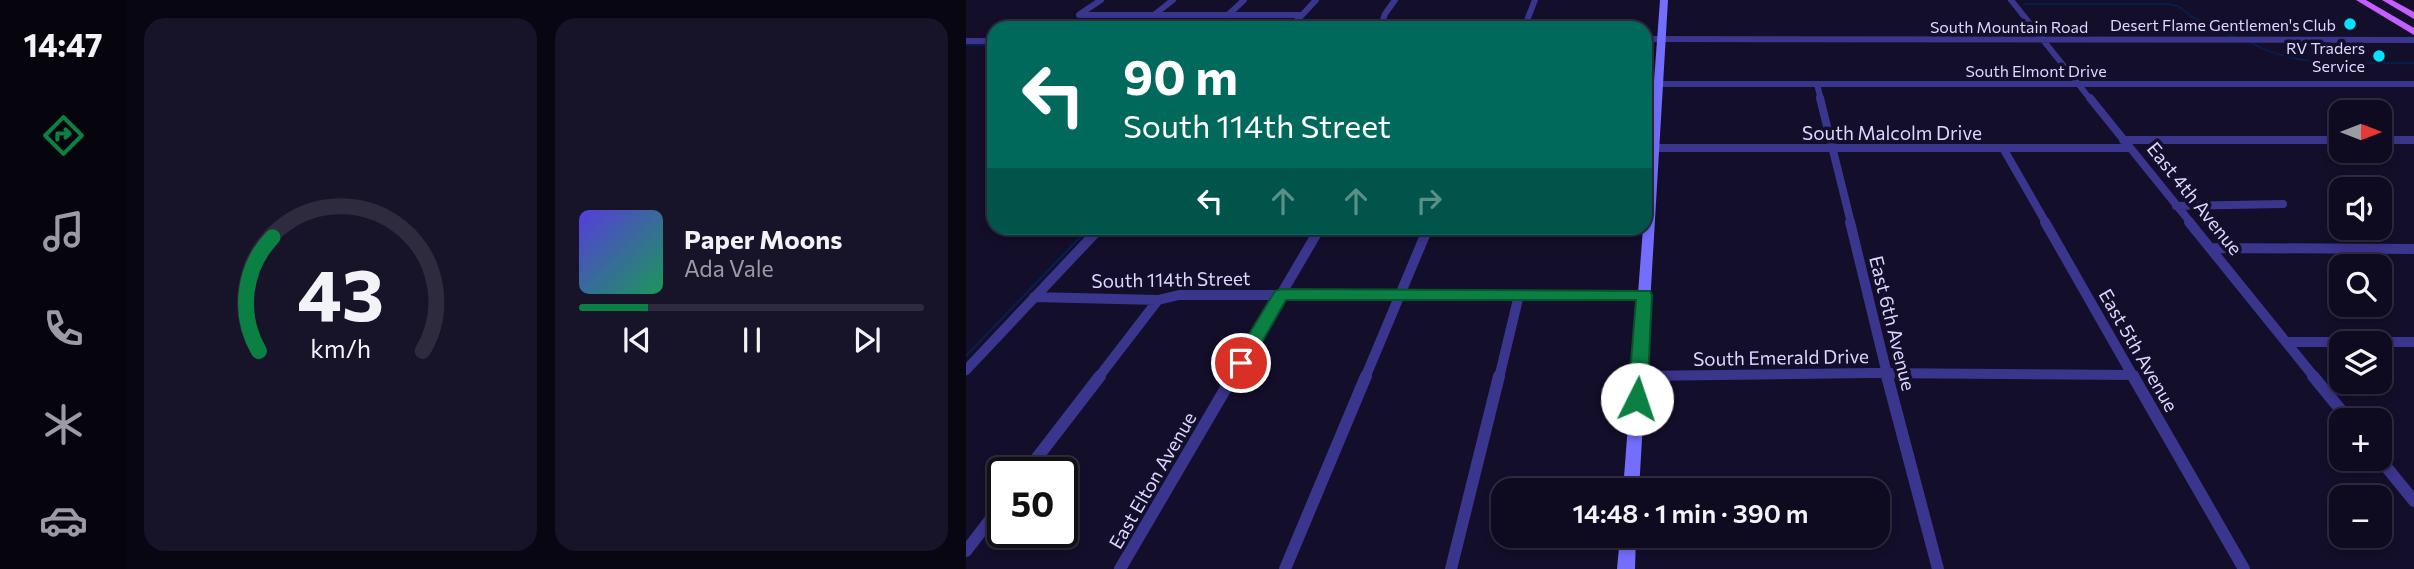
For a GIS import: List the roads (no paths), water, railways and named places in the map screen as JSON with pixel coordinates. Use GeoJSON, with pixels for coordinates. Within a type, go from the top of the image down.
{"type":"FeatureCollection","features":[{"type":"Feature","properties":{"kind":"main road"},"geometry":{"type":"LineString","coordinates":[[1652,170],[1664,0]]}},
{"type":"Feature","properties":{"kind":"main road"},"geometry":{"type":"LineString","coordinates":[[2360,0],[2414,32]]}},
{"type":"Feature","properties":{"kind":"main road"},"geometry":{"type":"LineString","coordinates":[[2386,0],[2414,16]]}},
{"type":"Feature","properties":{"kind":"main road"},"geometry":{"type":"LineString","coordinates":[[1632,478],[1647,235]]}},
{"type":"Feature","properties":{"kind":"main road"},"geometry":{"type":"LineString","coordinates":[[1626,569],[1627,548]]}},
{"type":"Feature","properties":{"kind":"street"},"geometry":{"type":"LineString","coordinates":[[1101,0],[1079,15],[1302,15]]}},
{"type":"Feature","properties":{"kind":"street"},"geometry":{"type":"LineString","coordinates":[[1153,15],[1172,0]]}},
{"type":"Feature","properties":{"kind":"street"},"geometry":{"type":"LineString","coordinates":[[1228,15],[1244,0]]}},
{"type":"Feature","properties":{"kind":"street"},"geometry":{"type":"LineString","coordinates":[[1296,21],[1316,0]]}},
{"type":"Feature","properties":{"kind":"street"},"geometry":{"type":"LineString","coordinates":[[1382,21],[1395,0]]}},
{"type":"Feature","properties":{"kind":"street"},"geometry":{"type":"LineString","coordinates":[[1527,21],[1535,0]]}},
{"type":"Feature","properties":{"kind":"street","name":"East 4th Avenue"},"geometry":{"type":"LineString","coordinates":[[2011,0],[2338,408]]}},
{"type":"Feature","properties":{"kind":"street","name":"South Mountain Road"},"geometry":{"type":"LineString","coordinates":[[1652,40],[2414,40]]}},
{"type":"Feature","properties":{"kind":"street"},"geometry":{"type":"LineString","coordinates":[[966,41],[987,41]]}},
{"type":"Feature","properties":{"kind":"street","name":"South Elmont Drive"},"geometry":{"type":"LineString","coordinates":[[1658,84],[2414,84]]}},
{"type":"Feature","properties":{"kind":"street","name":"East 6th Avenue"},"geometry":{"type":"LineString","coordinates":[[1817,84],[1887,374],[1938,569]]}},
{"type":"Feature","properties":{"kind":"street","name":"South Malcolm Drive"},"geometry":{"type":"LineString","coordinates":[[1654,148],[2003,148],[2329,140]]}},
{"type":"Feature","properties":{"kind":"street"},"geometry":{"type":"LineString","coordinates":[[2392,140],[2414,140]]}},
{"type":"Feature","properties":{"kind":"street","name":"East 5th Avenue"},"geometry":{"type":"LineString","coordinates":[[2003,148],[2244,569]]}},
{"type":"Feature","properties":{"kind":"street"},"geometry":{"type":"LineString","coordinates":[[2176,206],[2283,204]]}},
{"type":"Feature","properties":{"kind":"street"},"geometry":{"type":"LineString","coordinates":[[966,370],[1093,235]]}},
{"type":"Feature","properties":{"kind":"street","name":"East Elton Avenue"},"geometry":{"type":"LineString","coordinates":[[1120,569],[1316,235]]}},
{"type":"Feature","properties":{"kind":"street"},"geometry":{"type":"LineString","coordinates":[[1285,569],[1425,235]]}},
{"type":"Feature","properties":{"kind":"street"},"geometry":{"type":"LineString","coordinates":[[2211,248],[2414,249]]}},
{"type":"Feature","properties":{"kind":"street","name":"South 114th Street"},"geometry":{"type":"LineString","coordinates":[[1034,297],[1158,299],[1179,295],[1644,295]]}},
{"type":"Feature","properties":{"kind":"street"},"geometry":{"type":"LineString","coordinates":[[1451,569],[1519,295]]}},
{"type":"Feature","properties":{"kind":"street"},"geometry":{"type":"LineString","coordinates":[[1037,457],[1158,299]]}},
{"type":"Feature","properties":{"kind":"street"},"geometry":{"type":"LineString","coordinates":[[2286,342],[2414,342]]}},
{"type":"Feature","properties":{"kind":"street","name":"South Emerald Drive"},"geometry":{"type":"LineString","coordinates":[[1639,376],[2134,375]]}},
{"type":"Feature","properties":{"kind":"street"},"geometry":{"type":"LineString","coordinates":[[2389,471],[2414,502]]}},
{"type":"Feature","properties":{"kind":"street"},"geometry":{"type":"LineString","coordinates":[[966,551],[987,524]]}},
{"type":"Feature","properties":{"kind":"waterway"},"geometry":{"type":"LineString","coordinates":[[2024,4],[2168,4],[2178,6],[2191,16],[2234,37]]}},
{"type":"Feature","properties":{"kind":"waterway"},"geometry":{"type":"LineString","coordinates":[[2250,42],[2269,51],[2308,61],[2414,63]]}},
{"type":"Feature","properties":{"kind":"waterway"},"geometry":{"type":"LineString","coordinates":[[966,45],[987,45]]}},
{"type":"Feature","properties":{"kind":"waterway"},"geometry":{"type":"LineString","coordinates":[[966,356],[1082,235]]}},
{"type":"Feature","properties":{"kind":"place","name":"Desert Flame Gentlemen's Club"},"geometry":{"type":"Point","coordinates":[2350,24]}},
{"type":"Feature","properties":{"kind":"place","name":"RV Traders Service"},"geometry":{"type":"Point","coordinates":[2379,56]}}]}
